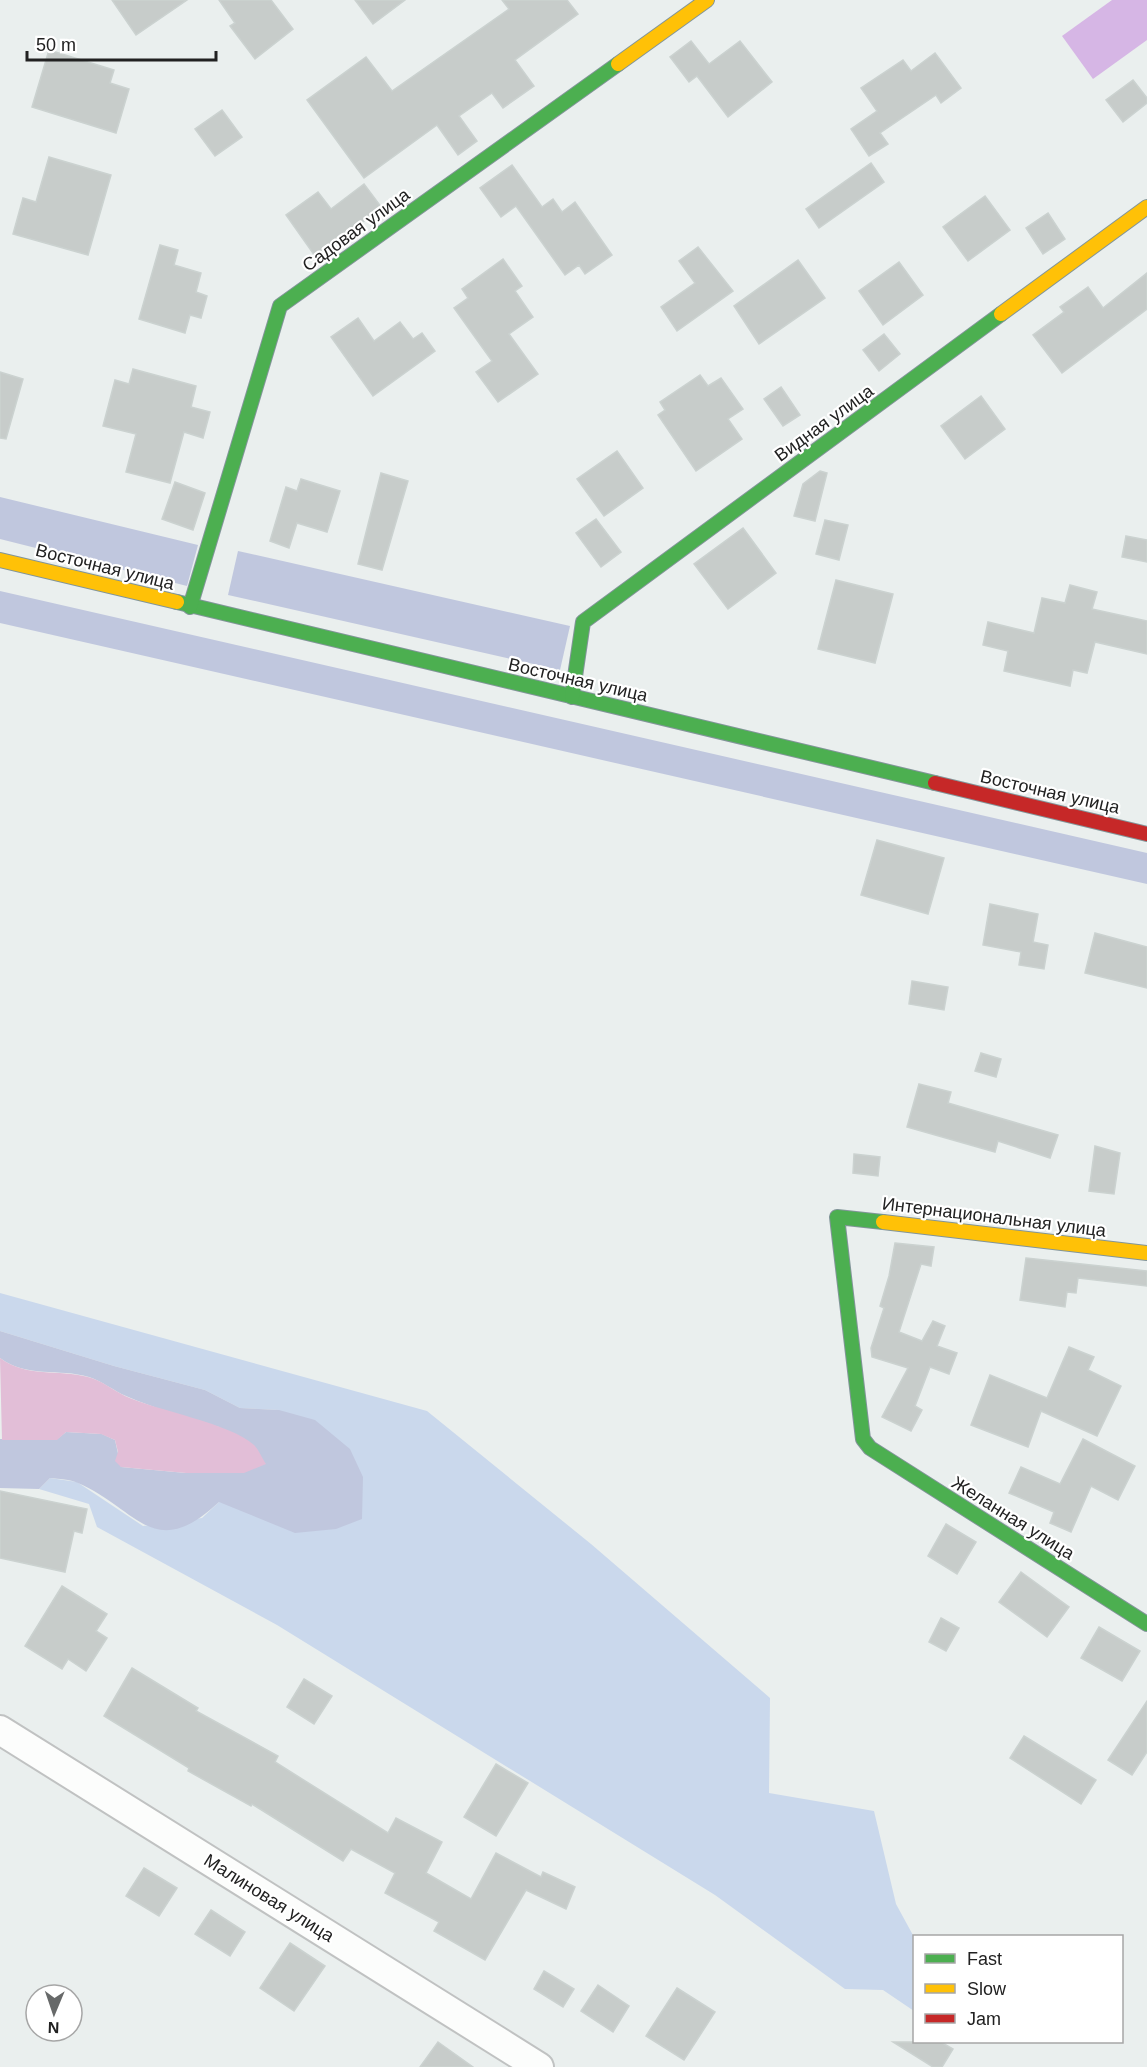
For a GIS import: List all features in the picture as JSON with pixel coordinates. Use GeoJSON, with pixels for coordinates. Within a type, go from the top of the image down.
{"type":"FeatureCollection","features":[{"type":"Feature","properties":{"kind":"street","name":"Садовая улица"},"geometry":{"type":"LineString","coordinates":[[190,607],[280,306],[707,0]]}},
{"type":"Feature","properties":{"kind":"street","name":"Видная улица"},"geometry":{"type":"LineString","coordinates":[[572,697],[583,622],[1147,207]]}},
{"type":"Feature","properties":{"kind":"street","name":"Восточная улица"},"geometry":{"type":"LineString","coordinates":[[0,560],[1147,834]]}},
{"type":"Feature","properties":{"kind":"street","name":"Интернациональная улица"},"geometry":{"type":"LineString","coordinates":[[862,1439],[837,1216],[1147,1253]]}},
{"type":"Feature","properties":{"kind":"street","name":"Желанная улица"},"geometry":{"type":"LineString","coordinates":[[862,1439],[870,1448],[1147,1624]]}},
{"type":"Feature","properties":{"kind":"street","name":"Малиновая улица"},"geometry":{"type":"LineString","coordinates":[[0,1730],[539,2067]]}},
{"type":"Feature","properties":{"kind":"shaded area"},"geometry":{"type":"Polygon","coordinates":[[[1112,0],[1147,0],[1147,40],[1093,79],[1062,36],[1112,0]]]}},
{"type":"Feature","properties":{"kind":"shaded area"},"geometry":{"type":"Polygon","coordinates":[[[0,497],[198,545],[187,586],[0,539],[0,497]]]}},
{"type":"Feature","properties":{"kind":"shaded area"},"geometry":{"type":"Polygon","coordinates":[[[238,551],[570,626],[560,670],[228,595],[238,551]]]}},
{"type":"Feature","properties":{"kind":"shaded area"},"geometry":{"type":"Polygon","coordinates":[[[0,591],[1147,853],[1147,884],[0,623],[0,591]]]}},
{"type":"Feature","properties":{"kind":"shaded area"},"geometry":{"type":"Polygon","coordinates":[[[0,1293],[427,1411],[591,1544],[770,1698],[769,1793],[874,1811],[896,1904],[913,1935],[913,2010],[883,1990],[845,1989],[715,1895],[277,1625],[97,1527],[89,1504],[39,1489],[50,1478],[77,1482],[143,1526],[202,1518],[219,1502],[279,1410],[240,1408],[205,1390],[114,1366],[0,1331],[0,1293]]]}},
{"type":"Feature","properties":{"kind":"shaded area"},"geometry":{"type":"Polygon","coordinates":[[[0,1331],[114,1366],[205,1390],[240,1408],[279,1410],[315,1420],[350,1449],[363,1477],[362,1519],[336,1529],[295,1533],[219,1502],[196,1520],[177,1529],[161,1530],[146,1525],[98,1494],[72,1481],[50,1478],[39,1489],[0,1488],[0,1439],[56,1440],[66,1432],[102,1434],[115,1440],[121,1467],[186,1473],[211,1471],[219,1427],[137,1401],[89,1377],[32,1370],[10,1364],[0,1358],[0,1331]]]}},
{"type":"Feature","properties":{"kind":"shaded area"},"geometry":{"type":"Polygon","coordinates":[[[0,1358],[32,1371],[93,1378],[139,1402],[228,1430],[254,1445],[266,1464],[244,1473],[186,1473],[121,1467],[115,1461],[118,1452],[115,1440],[101,1434],[66,1432],[57,1440],[2,1440],[0,1358]]]}},
{"type":"Feature","properties":{"kind":"building"},"geometry":{"type":"Polygon","coordinates":[[[112,0],[187,0],[136,35],[112,0]]]}},
{"type":"Feature","properties":{"kind":"building"},"geometry":{"type":"Polygon","coordinates":[[[219,0],[271,0],[293,29],[255,59],[230,26],[235,23],[219,0]]]}},
{"type":"Feature","properties":{"kind":"building"},"geometry":{"type":"Polygon","coordinates":[[[355,0],[405,0],[373,24],[355,0]]]}},
{"type":"Feature","properties":{"kind":"building"},"geometry":{"type":"Polygon","coordinates":[[[502,0],[567,0],[578,14],[515,60],[534,86],[503,108],[492,93],[459,116],[477,141],[458,155],[437,125],[364,178],[307,100],[366,57],[392,91],[509,9],[502,0]]]}},
{"type":"Feature","properties":{"kind":"building"},"geometry":{"type":"Polygon","coordinates":[[[691,41],[709,64],[740,41],[772,82],[728,117],[697,76],[689,82],[670,57],[691,41]]]}},
{"type":"Feature","properties":{"kind":"building"},"geometry":{"type":"Polygon","coordinates":[[[49,50],[114,70],[110,83],[129,89],[116,133],[32,107],[49,50]]]}},
{"type":"Feature","properties":{"kind":"building"},"geometry":{"type":"Polygon","coordinates":[[[935,53],[961,88],[941,103],[936,95],[880,133],[888,144],[869,156],[851,129],[877,111],[861,88],[903,60],[911,71],[935,53]]]}},
{"type":"Feature","properties":{"kind":"building"},"geometry":{"type":"Polygon","coordinates":[[[1133,80],[1147,98],[1147,103],[1123,122],[1106,100],[1133,80]]]}},
{"type":"Feature","properties":{"kind":"building"},"geometry":{"type":"Polygon","coordinates":[[[222,110],[242,137],[215,156],[195,129],[222,110]]]}},
{"type":"Feature","properties":{"kind":"building"},"geometry":{"type":"Polygon","coordinates":[[[49,157],[111,175],[88,255],[13,234],[23,198],[36,202],[49,157]]]}},
{"type":"Feature","properties":{"kind":"building"},"geometry":{"type":"Polygon","coordinates":[[[871,163],[884,182],[819,228],[806,209],[871,163]]]}},
{"type":"Feature","properties":{"kind":"building"},"geometry":{"type":"Polygon","coordinates":[[[512,165],[542,207],[553,199],[562,212],[575,202],[612,255],[585,274],[579,265],[565,275],[516,206],[501,217],[480,188],[512,165]]]}},
{"type":"Feature","properties":{"kind":"building"},"geometry":{"type":"Polygon","coordinates":[[[364,184],[382,208],[315,256],[286,215],[318,192],[331,209],[364,184]]]}},
{"type":"Feature","properties":{"kind":"building"},"geometry":{"type":"Polygon","coordinates":[[[985,196],[1010,230],[968,261],[943,227],[985,196]]]}},
{"type":"Feature","properties":{"kind":"building"},"geometry":{"type":"Polygon","coordinates":[[[1048,213],[1065,239],[1043,254],[1026,228],[1048,213]]]}},
{"type":"Feature","properties":{"kind":"building"},"geometry":{"type":"Polygon","coordinates":[[[160,245],[178,250],[174,265],[201,273],[196,292],[207,296],[201,318],[190,315],[185,333],[139,319],[160,245]]]}},
{"type":"Feature","properties":{"kind":"building"},"geometry":{"type":"Polygon","coordinates":[[[698,247],[733,291],[677,331],[661,307],[695,283],[679,261],[698,247]]]}},
{"type":"Feature","properties":{"kind":"building"},"geometry":{"type":"Polygon","coordinates":[[[503,259],[522,286],[515,291],[533,317],[509,334],[538,374],[498,402],[476,372],[492,361],[454,308],[468,298],[462,289],[503,259]]]}},
{"type":"Feature","properties":{"kind":"building"},"geometry":{"type":"Polygon","coordinates":[[[798,260],[825,298],[759,344],[734,306],[798,260]]]}},
{"type":"Feature","properties":{"kind":"building"},"geometry":{"type":"Polygon","coordinates":[[[899,262],[923,295],[883,325],[859,291],[899,262]]]}},
{"type":"Feature","properties":{"kind":"building"},"geometry":{"type":"Polygon","coordinates":[[[1147,273],[1147,309],[1062,373],[1033,335],[1064,312],[1060,307],[1088,287],[1103,308],[1147,273]]]}},
{"type":"Feature","properties":{"kind":"building"},"geometry":{"type":"Polygon","coordinates":[[[358,318],[374,341],[400,322],[413,339],[422,333],[435,351],[373,396],[331,337],[358,318]]]}},
{"type":"Feature","properties":{"kind":"building"},"geometry":{"type":"Polygon","coordinates":[[[884,334],[900,354],[879,371],[863,350],[884,334]]]}},
{"type":"Feature","properties":{"kind":"building"},"geometry":{"type":"Polygon","coordinates":[[[133,369],[196,386],[191,407],[210,412],[203,438],[184,432],[170,483],[126,472],[136,434],[103,426],[115,380],[129,384],[133,369]]]}},
{"type":"Feature","properties":{"kind":"building"},"geometry":{"type":"Polygon","coordinates":[[[0,372],[23,379],[6,439],[0,438],[0,372]]]}},
{"type":"Feature","properties":{"kind":"building"},"geometry":{"type":"Polygon","coordinates":[[[700,375],[708,386],[721,378],[743,409],[728,419],[742,439],[696,471],[658,415],[665,410],[660,402],[700,375]]]}},
{"type":"Feature","properties":{"kind":"building"},"geometry":{"type":"Polygon","coordinates":[[[781,387],[800,415],[783,426],[764,399],[781,387]]]}},
{"type":"Feature","properties":{"kind":"building"},"geometry":{"type":"Polygon","coordinates":[[[981,396],[1005,429],[965,459],[941,426],[981,396]]]}},
{"type":"Feature","properties":{"kind":"building"},"geometry":{"type":"Polygon","coordinates":[[[617,451],[643,488],[604,516],[577,479],[617,451]]]}},
{"type":"Feature","properties":{"kind":"building"},"geometry":{"type":"Polygon","coordinates":[[[820,471],[827,473],[815,521],[794,516],[803,484],[820,471]]]}},
{"type":"Feature","properties":{"kind":"building"},"geometry":{"type":"Polygon","coordinates":[[[381,473],[408,481],[382,570],[358,564],[381,473]]]}},
{"type":"Feature","properties":{"kind":"building"},"geometry":{"type":"Polygon","coordinates":[[[301,479],[340,491],[327,532],[297,523],[289,548],[270,541],[286,487],[297,491],[301,479]]]}},
{"type":"Feature","properties":{"kind":"building"},"geometry":{"type":"Polygon","coordinates":[[[175,482],[205,493],[193,530],[162,519],[175,482]]]}},
{"type":"Feature","properties":{"kind":"building"},"geometry":{"type":"Polygon","coordinates":[[[596,519],[621,552],[601,567],[576,533],[596,519]]]}},
{"type":"Feature","properties":{"kind":"building"},"geometry":{"type":"Polygon","coordinates":[[[825,520],[848,525],[839,560],[816,554],[825,520]]]}},
{"type":"Feature","properties":{"kind":"building"},"geometry":{"type":"Polygon","coordinates":[[[743,528],[776,573],[728,609],[694,564],[743,528]]]}},
{"type":"Feature","properties":{"kind":"building"},"geometry":{"type":"Polygon","coordinates":[[[1126,536],[1147,540],[1147,562],[1122,557],[1126,536]]]}},
{"type":"Feature","properties":{"kind":"building"},"geometry":{"type":"Polygon","coordinates":[[[836,580],[893,594],[875,663],[818,649],[836,580]]]}},
{"type":"Feature","properties":{"kind":"building"},"geometry":{"type":"Polygon","coordinates":[[[1070,585],[1097,592],[1092,609],[1147,621],[1147,654],[1095,642],[1087,673],[1073,670],[1070,686],[1004,671],[1008,651],[983,645],[988,622],[1034,633],[1042,598],[1065,603],[1070,585]]]}},
{"type":"Feature","properties":{"kind":"building"},"geometry":{"type":"Polygon","coordinates":[[[877,840],[944,858],[928,914],[861,895],[877,840]]]}},
{"type":"Feature","properties":{"kind":"building"},"geometry":{"type":"Polygon","coordinates":[[[990,904],[1038,914],[1033,942],[1048,945],[1044,969],[1019,965],[1021,952],[983,945],[990,904]]]}},
{"type":"Feature","properties":{"kind":"building"},"geometry":{"type":"Polygon","coordinates":[[[1095,933],[1147,947],[1147,988],[1085,973],[1095,933]]]}},
{"type":"Feature","properties":{"kind":"building"},"geometry":{"type":"Polygon","coordinates":[[[912,981],[948,987],[944,1010],[909,1004],[912,981]]]}},
{"type":"Feature","properties":{"kind":"building"},"geometry":{"type":"Polygon","coordinates":[[[981,1053],[1001,1059],[996,1077],[975,1071],[981,1053]]]}},
{"type":"Feature","properties":{"kind":"building"},"geometry":{"type":"Polygon","coordinates":[[[919,1084],[951,1092],[948,1103],[1058,1135],[1050,1158],[998,1141],[995,1152],[907,1127],[919,1084]]]}},
{"type":"Feature","properties":{"kind":"building"},"geometry":{"type":"Polygon","coordinates":[[[1095,1146],[1120,1153],[1114,1194],[1089,1191],[1095,1146]]]}},
{"type":"Feature","properties":{"kind":"building"},"geometry":{"type":"Polygon","coordinates":[[[854,1154],[880,1157],[878,1176],[853,1173],[854,1154]]]}},
{"type":"Feature","properties":{"kind":"building"},"geometry":{"type":"Polygon","coordinates":[[[895,1243],[934,1247],[931,1266],[921,1264],[899,1332],[922,1341],[933,1321],[945,1326],[937,1346],[957,1353],[949,1374],[930,1367],[915,1406],[922,1410],[911,1431],[882,1417],[908,1368],[872,1357],[871,1348],[884,1308],[880,1306],[889,1276],[895,1243]]]}},
{"type":"Feature","properties":{"kind":"building"},"geometry":{"type":"Polygon","coordinates":[[[1026,1258],[1147,1271],[1147,1286],[1078,1278],[1076,1293],[1067,1292],[1065,1307],[1020,1300],[1026,1258]]]}},
{"type":"Feature","properties":{"kind":"building"},"geometry":{"type":"Polygon","coordinates":[[[1069,1347],[1094,1357],[1088,1370],[1121,1386],[1097,1436],[1041,1411],[1028,1447],[971,1425],[990,1375],[1047,1398],[1069,1347]]]}},
{"type":"Feature","properties":{"kind":"building"},"geometry":{"type":"Polygon","coordinates":[[[1083,1439],[1135,1466],[1118,1500],[1091,1486],[1071,1532],[1050,1523],[1054,1512],[1009,1493],[1021,1467],[1060,1484],[1083,1439]]]}},
{"type":"Feature","properties":{"kind":"building"},"geometry":{"type":"Polygon","coordinates":[[[0,1491],[87,1509],[82,1533],[74,1531],[65,1572],[0,1558],[0,1491]]]}},
{"type":"Feature","properties":{"kind":"building"},"geometry":{"type":"Polygon","coordinates":[[[946,1524],[976,1542],[957,1574],[928,1556],[946,1524]]]}},
{"type":"Feature","properties":{"kind":"building"},"geometry":{"type":"Polygon","coordinates":[[[1021,1572],[1069,1607],[1047,1637],[999,1602],[1021,1572]]]}},
{"type":"Feature","properties":{"kind":"building"},"geometry":{"type":"Polygon","coordinates":[[[62,1586],[107,1614],[96,1631],[107,1638],[86,1671],[68,1659],[62,1669],[25,1646],[62,1586]]]}},
{"type":"Feature","properties":{"kind":"building"},"geometry":{"type":"Polygon","coordinates":[[[941,1618],[959,1628],[946,1651],[929,1642],[941,1618]]]}},
{"type":"Feature","properties":{"kind":"building"},"geometry":{"type":"Polygon","coordinates":[[[1099,1627],[1140,1651],[1122,1681],[1081,1658],[1099,1627]]]}},
{"type":"Feature","properties":{"kind":"building"},"geometry":{"type":"Polygon","coordinates":[[[132,1668],[198,1708],[196,1711],[278,1756],[275,1762],[388,1833],[396,1818],[442,1842],[426,1873],[471,1899],[496,1853],[541,1877],[543,1872],[575,1887],[566,1909],[526,1890],[485,1960],[434,1931],[439,1922],[385,1893],[395,1873],[351,1849],[343,1861],[252,1804],[251,1806],[188,1771],[189,1768],[104,1716],[132,1668]]]}},
{"type":"Feature","properties":{"kind":"building"},"geometry":{"type":"Polygon","coordinates":[[[304,1679],[332,1696],[314,1724],[287,1707],[304,1679]]]}},
{"type":"Feature","properties":{"kind":"building"},"geometry":{"type":"Polygon","coordinates":[[[1147,1701],[1147,1752],[1132,1775],[1108,1760],[1147,1701]]]}},
{"type":"Feature","properties":{"kind":"building"},"geometry":{"type":"Polygon","coordinates":[[[1024,1736],[1096,1780],[1081,1804],[1010,1758],[1024,1736]]]}},
{"type":"Feature","properties":{"kind":"building"},"geometry":{"type":"Polygon","coordinates":[[[496,1764],[528,1783],[496,1836],[464,1817],[496,1764]]]}},
{"type":"Feature","properties":{"kind":"building"},"geometry":{"type":"Polygon","coordinates":[[[144,1868],[177,1888],[159,1916],[126,1896],[144,1868]]]}},
{"type":"Feature","properties":{"kind":"building"},"geometry":{"type":"Polygon","coordinates":[[[211,1910],[245,1932],[230,1956],[195,1934],[211,1910]]]}},
{"type":"Feature","properties":{"kind":"building"},"geometry":{"type":"Polygon","coordinates":[[[290,1943],[325,1966],[294,2011],[260,1988],[290,1943]]]}},
{"type":"Feature","properties":{"kind":"building"},"geometry":{"type":"Polygon","coordinates":[[[544,1971],[574,1989],[563,2007],[534,1989],[544,1971]]]}},
{"type":"Feature","properties":{"kind":"building"},"geometry":{"type":"Polygon","coordinates":[[[598,1985],[629,2006],[613,2032],[581,2011],[598,1985]]]}},
{"type":"Feature","properties":{"kind":"building"},"geometry":{"type":"Polygon","coordinates":[[[677,1988],[715,2012],[684,2060],[646,2036],[677,1988]]]}},
{"type":"Feature","properties":{"kind":"building"},"geometry":{"type":"Polygon","coordinates":[[[438,2042],[473,2067],[420,2067],[438,2042]]]}},
{"type":"Feature","properties":{"kind":"building"},"geometry":{"type":"Polygon","coordinates":[[[893,2042],[943,2043],[953,2049],[942,2067],[933,2067],[893,2042]]]}},
{"type":"Feature","properties":{"kind":"traffic: fast"},"geometry":{"type":"LineString","coordinates":[[190,607],[280,306],[618,64]]}},
{"type":"Feature","properties":{"kind":"traffic: fast"},"geometry":{"type":"LineString","coordinates":[[572,697],[583,622],[1001,314]]}},
{"type":"Feature","properties":{"kind":"traffic: fast"},"geometry":{"type":"LineString","coordinates":[[177,602],[935,783]]}},
{"type":"Feature","properties":{"kind":"traffic: fast"},"geometry":{"type":"LineString","coordinates":[[883,1222],[837,1217],[863,1439],[870,1448],[1147,1624]]}},
{"type":"Feature","properties":{"kind":"traffic: slow"},"geometry":{"type":"LineString","coordinates":[[618,64],[707,0]]}},
{"type":"Feature","properties":{"kind":"traffic: slow"},"geometry":{"type":"LineString","coordinates":[[1001,314],[1147,207]]}},
{"type":"Feature","properties":{"kind":"traffic: slow"},"geometry":{"type":"LineString","coordinates":[[0,560],[177,602]]}},
{"type":"Feature","properties":{"kind":"traffic: slow"},"geometry":{"type":"LineString","coordinates":[[883,1222],[1147,1253]]}},
{"type":"Feature","properties":{"kind":"traffic: jam"},"geometry":{"type":"LineString","coordinates":[[935,783],[1147,834]]}}]}
